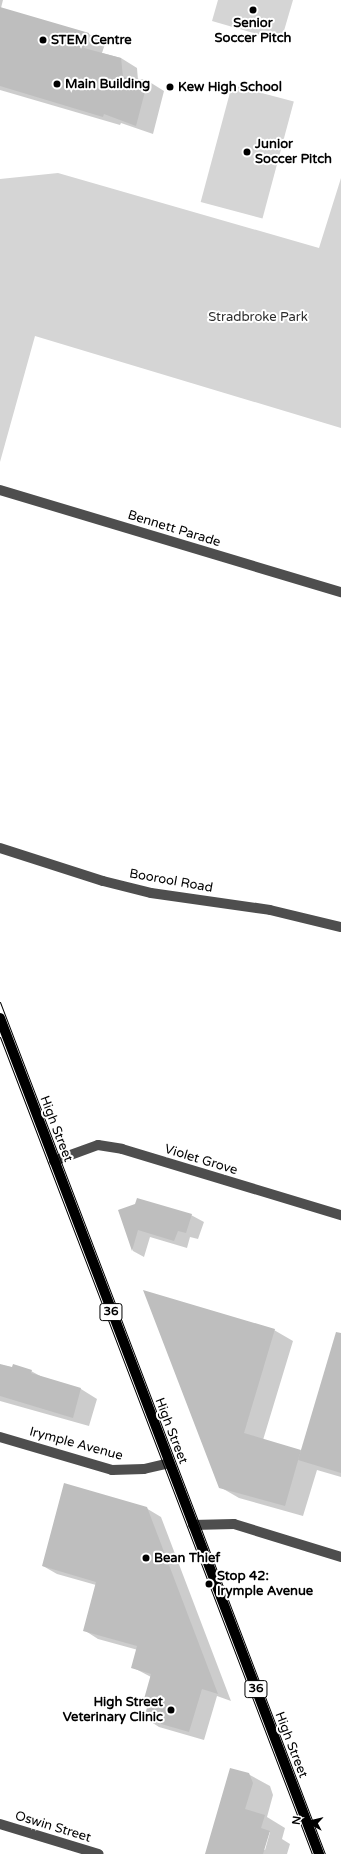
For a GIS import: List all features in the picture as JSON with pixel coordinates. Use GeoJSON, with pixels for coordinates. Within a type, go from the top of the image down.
{"type":"FeatureCollection","features":[{"type":"Feature","properties":{"kind":"main road","name":"High Street"},"geometry":{"type":"LineString","coordinates":[[0,1018],[3,1035],[54,1161],[318,1854]]}},
{"type":"Feature","properties":{"kind":"street","name":"Bennett Parade"},"geometry":{"type":"LineString","coordinates":[[0,490],[341,592]]}},
{"type":"Feature","properties":{"kind":"street","name":"Boorool Road"},"geometry":{"type":"LineString","coordinates":[[0,848],[103,881],[151,893],[270,910],[341,927]]}},
{"type":"Feature","properties":{"kind":"street","name":"Violet Grove"},"geometry":{"type":"LineString","coordinates":[[54,1161],[82,1149],[104,1146],[341,1215]]}},
{"type":"Feature","properties":{"kind":"street","name":"Irymple Avenue"},"geometry":{"type":"LineString","coordinates":[[0,1437],[112,1470],[136,1470],[169,1463]]}},
{"type":"Feature","properties":{"kind":"street"},"geometry":{"type":"LineString","coordinates":[[193,1525],[234,1524],[341,1557]]}},
{"type":"Feature","properties":{"kind":"street","name":"Oswin Street"},"geometry":{"type":"LineString","coordinates":[[0,1824],[99,1854]]}},
{"type":"Feature","properties":{"kind":"green space","name":"Senior Soccer Pitch"},"geometry":{"type":"Polygon","coordinates":[[[218,0],[293,0],[281,41],[212,21],[218,0]]]}},
{"type":"Feature","properties":{"kind":"green space","name":"Junior Soccer Pitch"},"geometry":{"type":"Polygon","coordinates":[[[232,85],[294,102],[263,218],[201,202],[232,85]]]}},
{"type":"Feature","properties":{"kind":"green space","name":"Stradbroke Park"},"geometry":{"type":"Polygon","coordinates":[[[58,173],[319,248],[341,178],[341,428],[35,336],[0,462],[0,179],[58,173]]]}},
{"type":"Feature","properties":{"kind":"building"},"geometry":{"type":"Polygon","coordinates":[[[0,7],[89,33],[84,48],[121,58],[123,77],[148,80],[136,126],[104,114],[103,117],[0,86],[0,7]]]}},
{"type":"Feature","properties":{"kind":"building"},"geometry":{"type":"Polygon","coordinates":[[[137,1198],[192,1214],[186,1233],[178,1231],[174,1241],[138,1230],[132,1251],[118,1210],[135,1204],[137,1198]]]}},
{"type":"Feature","properties":{"kind":"building"},"geometry":{"type":"Polygon","coordinates":[[[143,1290],[275,1329],[244,1433],[301,1450],[285,1506],[219,1488],[143,1290]]]}},
{"type":"Feature","properties":{"kind":"building"},"geometry":{"type":"Polygon","coordinates":[[[336,1332],[341,1333],[341,1473],[298,1460],[336,1332]]]}},
{"type":"Feature","properties":{"kind":"building"},"geometry":{"type":"Polygon","coordinates":[[[0,1364],[12,1367],[13,1364],[32,1370],[31,1373],[81,1388],[73,1418],[0,1396],[0,1364]]]}},
{"type":"Feature","properties":{"kind":"building"},"geometry":{"type":"Polygon","coordinates":[[[64,1483],[147,1507],[218,1694],[202,1689],[189,1732],[144,1719],[149,1700],[144,1699],[151,1674],[131,1668],[137,1646],[83,1631],[96,1582],[42,1566],[64,1483]]]}},
{"type":"Feature","properties":{"kind":"building"},"geometry":{"type":"Polygon","coordinates":[[[230,1768],[249,1773],[253,1783],[245,1809],[265,1815],[261,1828],[270,1831],[263,1854],[205,1854],[230,1768]]]}},
{"type":"Feature","properties":{"kind":"tram line"},"geometry":{"type":"LineString","coordinates":[[0,1002],[325,1854]]}},
{"type":"Feature","properties":{"kind":"tram line"},"geometry":{"type":"LineString","coordinates":[[0,1037],[312,1854]]}},
{"type":"Feature","properties":{"kind":"place","name":"Senior Soccer Pitch"},"geometry":{"type":"Point","coordinates":[253,10]}},
{"type":"Feature","properties":{"kind":"place","name":"STEM Centre"},"geometry":{"type":"Point","coordinates":[43,40]}},
{"type":"Feature","properties":{"kind":"place","name":"Main Building"},"geometry":{"type":"Point","coordinates":[57,84]}},
{"type":"Feature","properties":{"kind":"place","name":"Kew High School"},"geometry":{"type":"Point","coordinates":[170,87]}},
{"type":"Feature","properties":{"kind":"place","name":"Junior Soccer Pitch"},"geometry":{"type":"Point","coordinates":[247,152]}},
{"type":"Feature","properties":{"kind":"place","name":"Bean Thief"},"geometry":{"type":"Point","coordinates":[146,1558]}},
{"type":"Feature","properties":{"kind":"place","name":"Stop 42: Irymple Avenue"},"geometry":{"type":"Point","coordinates":[209,1584]}},
{"type":"Feature","properties":{"kind":"place","name":"High Street Veterinary Clinic"},"geometry":{"type":"Point","coordinates":[171,1710]}}]}
